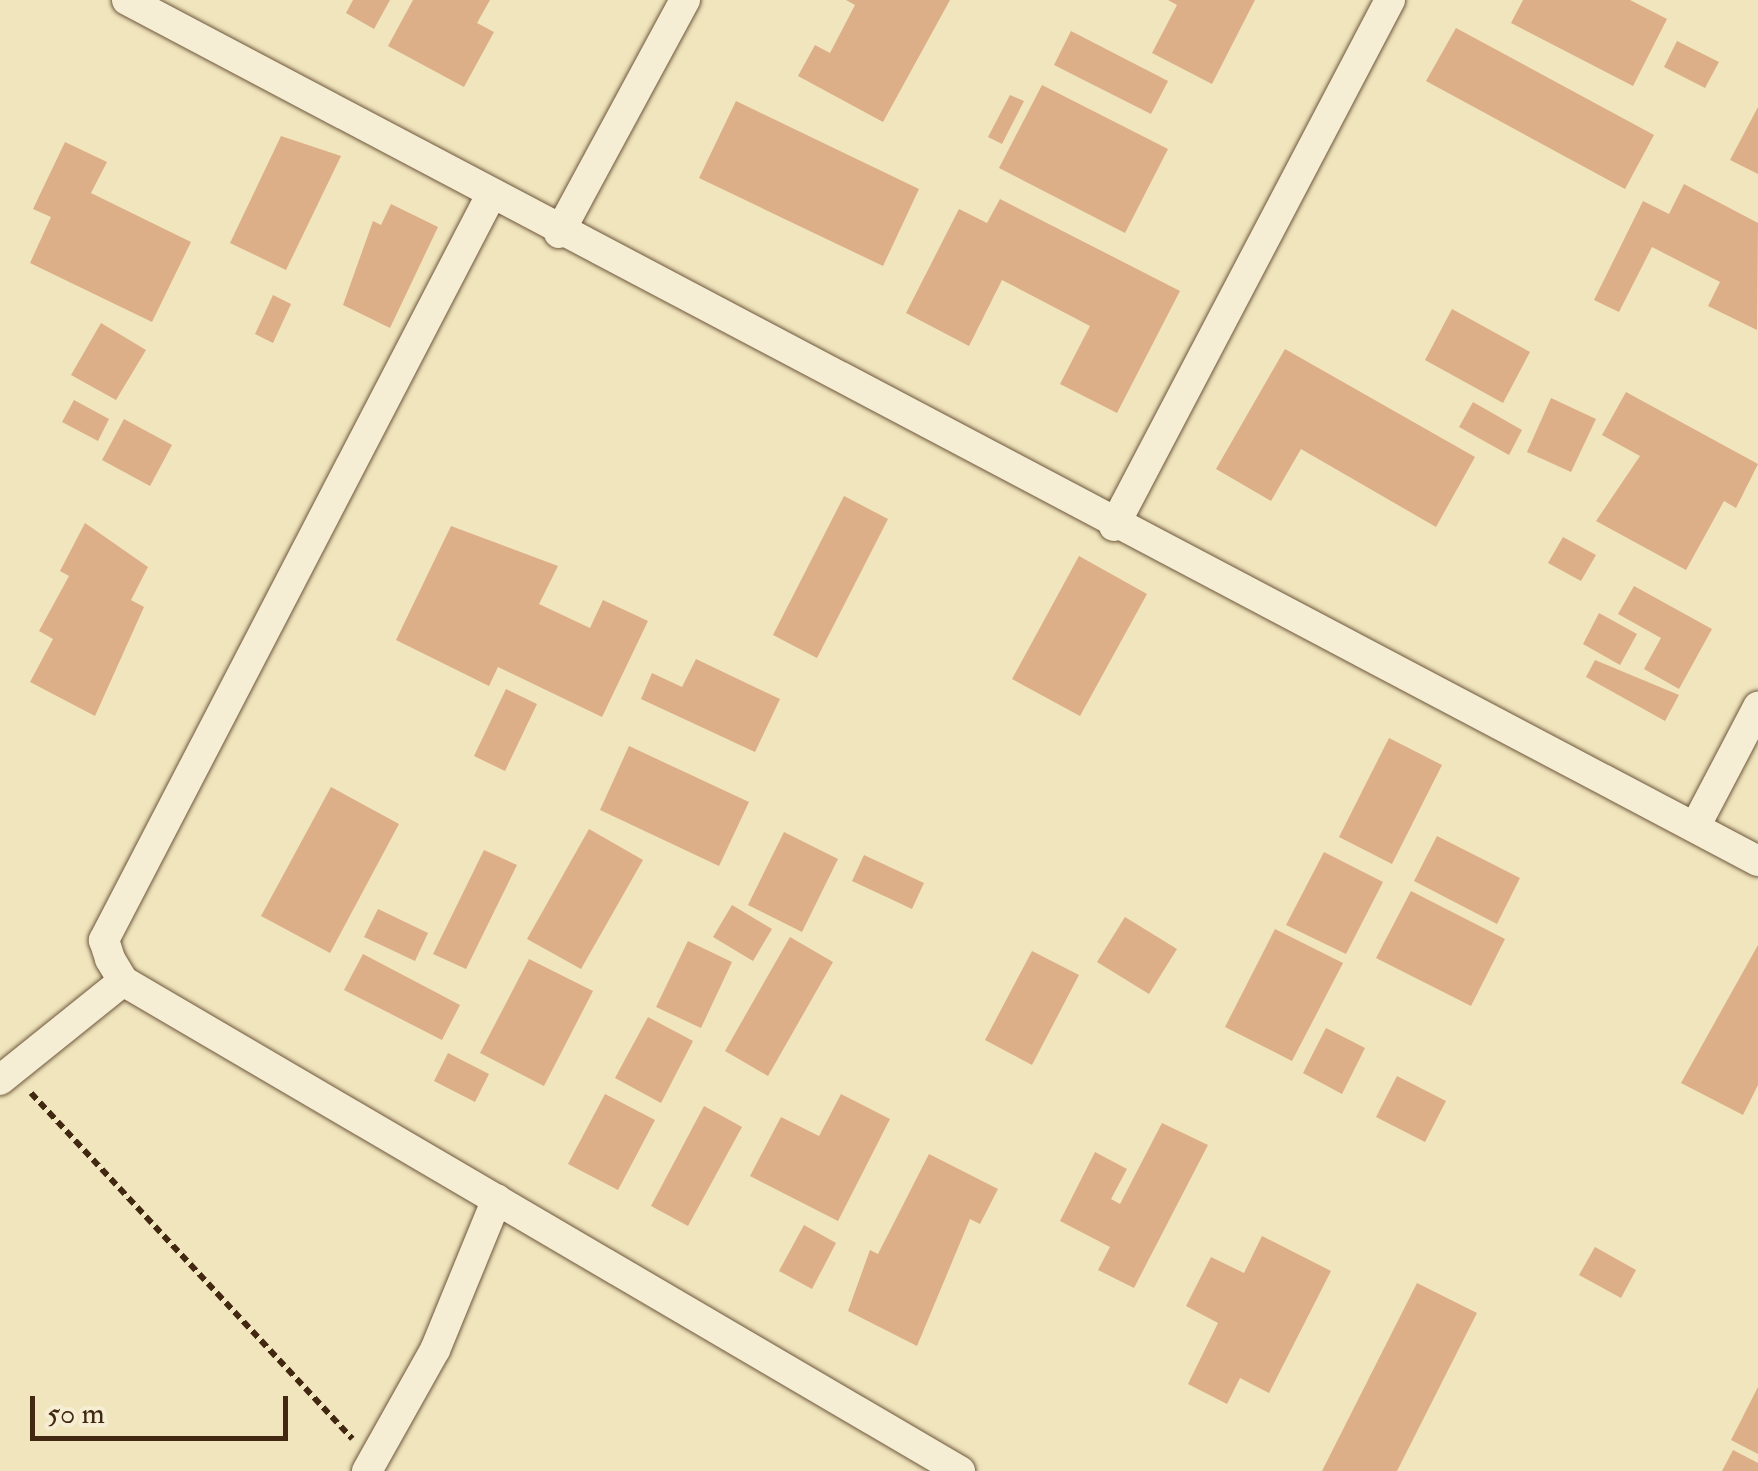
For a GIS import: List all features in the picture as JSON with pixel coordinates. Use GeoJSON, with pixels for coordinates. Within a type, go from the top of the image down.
{"type":"FeatureCollection","features":[{"type":"Feature","properties":{"kind":"street"},"geometry":{"type":"LineString","coordinates":[[127,0],[558,233],[1758,860]]}},
{"type":"Feature","properties":{"kind":"street"},"geometry":{"type":"LineString","coordinates":[[558,233],[685,0]]}},
{"type":"Feature","properties":{"kind":"street"},"geometry":{"type":"LineString","coordinates":[[1114,526],[1390,0]]}},
{"type":"Feature","properties":{"kind":"street"},"geometry":{"type":"LineString","coordinates":[[491,195],[104,940],[123,981],[960,1471]]}},
{"type":"Feature","properties":{"kind":"street"},"geometry":{"type":"LineString","coordinates":[[1695,826],[1758,707]]}},
{"type":"Feature","properties":{"kind":"street"},"geometry":{"type":"LineString","coordinates":[[6,1076],[123,981]]}},
{"type":"Feature","properties":{"kind":"street"},"geometry":{"type":"LineString","coordinates":[[368,1465],[435,1350],[496,1199]]}},
{"type":"Feature","properties":{"kind":"path"},"geometry":{"type":"LineString","coordinates":[[6,1076],[368,1465]]}},
{"type":"Feature","properties":{"kind":"building"},"geometry":{"type":"Polygon","coordinates":[[[353,0],[390,0],[374,29],[346,13],[353,0]]]}},
{"type":"Feature","properties":{"kind":"building"},"geometry":{"type":"Polygon","coordinates":[[[413,0],[490,0],[477,23],[494,32],[464,87],[388,46],[413,0]]]}},
{"type":"Feature","properties":{"kind":"building"},"geometry":{"type":"Polygon","coordinates":[[[846,0],[950,0],[883,122],[798,76],[815,45],[830,53],[855,5],[846,0]]]}},
{"type":"Feature","properties":{"kind":"building"},"geometry":{"type":"Polygon","coordinates":[[[1168,0],[1255,0],[1212,84],[1152,53],[1177,5],[1168,0]]]}},
{"type":"Feature","properties":{"kind":"building"},"geometry":{"type":"Polygon","coordinates":[[[1523,0],[1630,0],[1667,19],[1633,86],[1511,23],[1523,0]]]}},
{"type":"Feature","properties":{"kind":"building"},"geometry":{"type":"Polygon","coordinates":[[[1456,28],[1654,135],[1625,189],[1426,81],[1456,28]]]}},
{"type":"Feature","properties":{"kind":"building"},"geometry":{"type":"Polygon","coordinates":[[[1071,31],[1168,81],[1151,114],[1054,65],[1071,31]]]}},
{"type":"Feature","properties":{"kind":"building"},"geometry":{"type":"Polygon","coordinates":[[[1677,41],[1719,62],[1705,88],[1664,67],[1677,41]]]}},
{"type":"Feature","properties":{"kind":"building"},"geometry":{"type":"Polygon","coordinates":[[[1042,85],[1168,149],[1125,233],[999,168],[1042,85]]]}},
{"type":"Feature","properties":{"kind":"building"},"geometry":{"type":"Polygon","coordinates":[[[1010,95],[1024,101],[1002,144],[988,137],[1010,95]]]}},
{"type":"Feature","properties":{"kind":"building"},"geometry":{"type":"Polygon","coordinates":[[[736,101],[919,189],[883,266],[699,178],[736,101]]]}},
{"type":"Feature","properties":{"kind":"building"},"geometry":{"type":"Polygon","coordinates":[[[1758,107],[1758,174],[1730,160],[1758,107]]]}},
{"type":"Feature","properties":{"kind":"building"},"geometry":{"type":"Polygon","coordinates":[[[281,136],[341,156],[286,270],[230,243],[281,136]]]}},
{"type":"Feature","properties":{"kind":"building"},"geometry":{"type":"Polygon","coordinates":[[[65,142],[107,162],[91,193],[191,242],[152,322],[30,263],[51,217],[33,209],[65,142]]]}},
{"type":"Feature","properties":{"kind":"building"},"geometry":{"type":"Polygon","coordinates":[[[1684,184],[1758,223],[1757,330],[1708,306],[1720,282],[1652,247],[1619,312],[1594,300],[1643,201],[1669,214],[1684,184]]]}},
{"type":"Feature","properties":{"kind":"building"},"geometry":{"type":"Polygon","coordinates":[[[1000,199],[1180,291],[1117,413],[1060,384],[1090,326],[1002,280],[969,346],[906,313],[959,209],[987,223],[1000,199]]]}},
{"type":"Feature","properties":{"kind":"building"},"geometry":{"type":"Polygon","coordinates":[[[391,204],[438,227],[390,328],[343,305],[373,221],[381,225],[391,204]]]}},
{"type":"Feature","properties":{"kind":"building"},"geometry":{"type":"Polygon","coordinates":[[[273,295],[291,304],[273,343],[255,334],[273,295]]]}},
{"type":"Feature","properties":{"kind":"building"},"geometry":{"type":"Polygon","coordinates":[[[1452,309],[1530,352],[1503,403],[1425,360],[1452,309]]]}},
{"type":"Feature","properties":{"kind":"building"},"geometry":{"type":"Polygon","coordinates":[[[101,323],[146,350],[116,400],[71,375],[101,323]]]}},
{"type":"Feature","properties":{"kind":"building"},"geometry":{"type":"Polygon","coordinates":[[[1285,349],[1475,457],[1436,527],[1301,449],[1271,501],[1216,469],[1285,349]]]}},
{"type":"Feature","properties":{"kind":"building"},"geometry":{"type":"Polygon","coordinates":[[[1626,392],[1758,464],[1736,508],[1724,501],[1686,570],[1596,521],[1640,456],[1602,435],[1626,392]]]}},
{"type":"Feature","properties":{"kind":"building"},"geometry":{"type":"Polygon","coordinates":[[[1551,398],[1596,419],[1571,472],[1527,452],[1551,398]]]}},
{"type":"Feature","properties":{"kind":"building"},"geometry":{"type":"Polygon","coordinates":[[[74,400],[109,419],[98,441],[62,422],[74,400]]]}},
{"type":"Feature","properties":{"kind":"building"},"geometry":{"type":"Polygon","coordinates":[[[1473,402],[1522,430],[1509,455],[1459,427],[1473,402]]]}},
{"type":"Feature","properties":{"kind":"building"},"geometry":{"type":"Polygon","coordinates":[[[124,419],[172,445],[150,486],[102,460],[124,419]]]}},
{"type":"Feature","properties":{"kind":"building"},"geometry":{"type":"Polygon","coordinates":[[[844,496],[888,519],[817,658],[773,635],[844,496]]]}},
{"type":"Feature","properties":{"kind":"building"},"geometry":{"type":"Polygon","coordinates":[[[85,523],[148,567],[131,600],[144,607],[95,716],[30,682],[53,639],[39,631],[69,576],[60,571],[85,523]]]}},
{"type":"Feature","properties":{"kind":"building"},"geometry":{"type":"Polygon","coordinates":[[[451,526],[558,566],[539,604],[590,628],[603,600],[648,621],[602,717],[498,667],[489,686],[396,640],[451,526]]]}},
{"type":"Feature","properties":{"kind":"building"},"geometry":{"type":"Polygon","coordinates":[[[1563,537],[1596,555],[1581,581],[1548,563],[1563,537]]]}},
{"type":"Feature","properties":{"kind":"building"},"geometry":{"type":"Polygon","coordinates":[[[1079,556],[1147,594],[1080,716],[1012,679],[1079,556]]]}},
{"type":"Feature","properties":{"kind":"building"},"geometry":{"type":"Polygon","coordinates":[[[1634,586],[1712,629],[1679,689],[1644,669],[1661,638],[1618,614],[1634,586]]]}},
{"type":"Feature","properties":{"kind":"building"},"geometry":{"type":"Polygon","coordinates":[[[1599,613],[1637,634],[1620,665],[1583,644],[1599,613]]]}},
{"type":"Feature","properties":{"kind":"building"},"geometry":{"type":"Polygon","coordinates":[[[696,659],[780,699],[755,752],[641,699],[652,673],[682,687],[696,659]]]}},
{"type":"Feature","properties":{"kind":"building"},"geometry":{"type":"Polygon","coordinates":[[[1595,660],[1679,695],[1665,721],[1586,677],[1595,660]]]}},
{"type":"Feature","properties":{"kind":"building"},"geometry":{"type":"Polygon","coordinates":[[[506,689],[537,704],[505,771],[474,756],[506,689]]]}},
{"type":"Feature","properties":{"kind":"building"},"geometry":{"type":"Polygon","coordinates":[[[1389,738],[1442,765],[1392,864],[1339,837],[1389,738]]]}},
{"type":"Feature","properties":{"kind":"building"},"geometry":{"type":"Polygon","coordinates":[[[629,746],[749,802],[719,866],[600,810],[629,746]]]}},
{"type":"Feature","properties":{"kind":"building"},"geometry":{"type":"Polygon","coordinates":[[[331,787],[399,824],[330,953],[261,916],[331,787]]]}},
{"type":"Feature","properties":{"kind":"building"},"geometry":{"type":"Polygon","coordinates":[[[589,829],[643,860],[581,969],[527,939],[589,829]]]}},
{"type":"Feature","properties":{"kind":"building"},"geometry":{"type":"Polygon","coordinates":[[[784,832],[838,859],[802,932],[748,905],[784,832]]]}},
{"type":"Feature","properties":{"kind":"building"},"geometry":{"type":"Polygon","coordinates":[[[1437,836],[1520,878],[1497,924],[1414,881],[1437,836]]]}},
{"type":"Feature","properties":{"kind":"building"},"geometry":{"type":"Polygon","coordinates":[[[484,850],[517,865],[466,969],[433,954],[484,850]]]}},
{"type":"Feature","properties":{"kind":"building"},"geometry":{"type":"Polygon","coordinates":[[[1324,852],[1383,882],[1346,954],[1286,925],[1324,852]]]}},
{"type":"Feature","properties":{"kind":"building"},"geometry":{"type":"Polygon","coordinates":[[[864,855],[924,883],[912,909],[852,881],[864,855]]]}},
{"type":"Feature","properties":{"kind":"building"},"geometry":{"type":"Polygon","coordinates":[[[1411,891],[1505,939],[1471,1006],[1376,958],[1411,891]]]}},
{"type":"Feature","properties":{"kind":"building"},"geometry":{"type":"Polygon","coordinates":[[[732,905],[772,929],[753,961],[713,937],[732,905]]]}},
{"type":"Feature","properties":{"kind":"building"},"geometry":{"type":"Polygon","coordinates":[[[378,909],[428,933],[415,961],[364,937],[378,909]]]}},
{"type":"Feature","properties":{"kind":"building"},"geometry":{"type":"Polygon","coordinates":[[[1125,917],[1177,949],[1149,994],[1097,962],[1125,917]]]}},
{"type":"Feature","properties":{"kind":"building"},"geometry":{"type":"Polygon","coordinates":[[[1275,929],[1343,963],[1292,1061],[1225,1027],[1275,929]]]}},
{"type":"Feature","properties":{"kind":"building"},"geometry":{"type":"Polygon","coordinates":[[[790,937],[833,962],[768,1076],[725,1051],[790,937]]]}},
{"type":"Feature","properties":{"kind":"building"},"geometry":{"type":"Polygon","coordinates":[[[688,941],[732,962],[701,1028],[656,1007],[688,941]]]}},
{"type":"Feature","properties":{"kind":"building"},"geometry":{"type":"Polygon","coordinates":[[[1758,945],[1758,1085],[1743,1115],[1681,1083],[1758,945]]]}},
{"type":"Feature","properties":{"kind":"building"},"geometry":{"type":"Polygon","coordinates":[[[1032,951],[1079,975],[1032,1065],[985,1040],[1032,951]]]}},
{"type":"Feature","properties":{"kind":"building"},"geometry":{"type":"Polygon","coordinates":[[[363,954],[460,1005],[442,1040],[344,990],[363,954]]]}},
{"type":"Feature","properties":{"kind":"building"},"geometry":{"type":"Polygon","coordinates":[[[529,959],[593,991],[544,1086],[480,1053],[529,959]]]}},
{"type":"Feature","properties":{"kind":"building"},"geometry":{"type":"Polygon","coordinates":[[[648,1017],[693,1041],[661,1103],[615,1078],[648,1017]]]}},
{"type":"Feature","properties":{"kind":"building"},"geometry":{"type":"Polygon","coordinates":[[[1326,1028],[1365,1048],[1342,1094],[1303,1073],[1326,1028]]]}},
{"type":"Feature","properties":{"kind":"building"},"geometry":{"type":"Polygon","coordinates":[[[448,1053],[489,1074],[475,1102],[434,1081],[448,1053]]]}},
{"type":"Feature","properties":{"kind":"building"},"geometry":{"type":"Polygon","coordinates":[[[1397,1076],[1446,1101],[1425,1142],[1376,1117],[1397,1076]]]}},
{"type":"Feature","properties":{"kind":"building"},"geometry":{"type":"Polygon","coordinates":[[[605,1094],[655,1120],[618,1190],[568,1164],[605,1094]]]}},
{"type":"Feature","properties":{"kind":"building"},"geometry":{"type":"Polygon","coordinates":[[[841,1094],[890,1119],[838,1221],[750,1176],[781,1117],[819,1136],[841,1094]]]}},
{"type":"Feature","properties":{"kind":"building"},"geometry":{"type":"Polygon","coordinates":[[[704,1106],[742,1127],[688,1226],[651,1206],[704,1106]]]}},
{"type":"Feature","properties":{"kind":"building"},"geometry":{"type":"Polygon","coordinates":[[[1162,1123],[1208,1145],[1134,1288],[1098,1270],[1110,1247],[1060,1221],[1095,1152],[1127,1169],[1111,1199],[1120,1204],[1162,1123]]]}},
{"type":"Feature","properties":{"kind":"building"},"geometry":{"type":"Polygon","coordinates":[[[929,1154],[998,1189],[980,1224],[970,1219],[917,1346],[848,1311],[870,1250],[878,1254],[929,1154]]]}},
{"type":"Feature","properties":{"kind":"building"},"geometry":{"type":"Polygon","coordinates":[[[804,1225],[836,1243],[812,1289],[779,1271],[804,1225]]]}},
{"type":"Feature","properties":{"kind":"building"},"geometry":{"type":"Polygon","coordinates":[[[1262,1236],[1331,1271],[1269,1393],[1240,1378],[1227,1404],[1188,1384],[1218,1323],[1186,1306],[1211,1257],[1244,1273],[1262,1236]]]}},
{"type":"Feature","properties":{"kind":"building"},"geometry":{"type":"Polygon","coordinates":[[[1595,1247],[1636,1270],[1621,1298],[1579,1275],[1595,1247]]]}},
{"type":"Feature","properties":{"kind":"building"},"geometry":{"type":"Polygon","coordinates":[[[1417,1283],[1477,1313],[1397,1471],[1322,1471],[1417,1283]]]}},
{"type":"Feature","properties":{"kind":"building"},"geometry":{"type":"Polygon","coordinates":[[[1758,1387],[1758,1454],[1731,1440],[1758,1387]]]}},
{"type":"Feature","properties":{"kind":"building"},"geometry":{"type":"Polygon","coordinates":[[[1733,1450],[1758,1463],[1758,1471],[1722,1471],[1733,1450]]]}}]}
